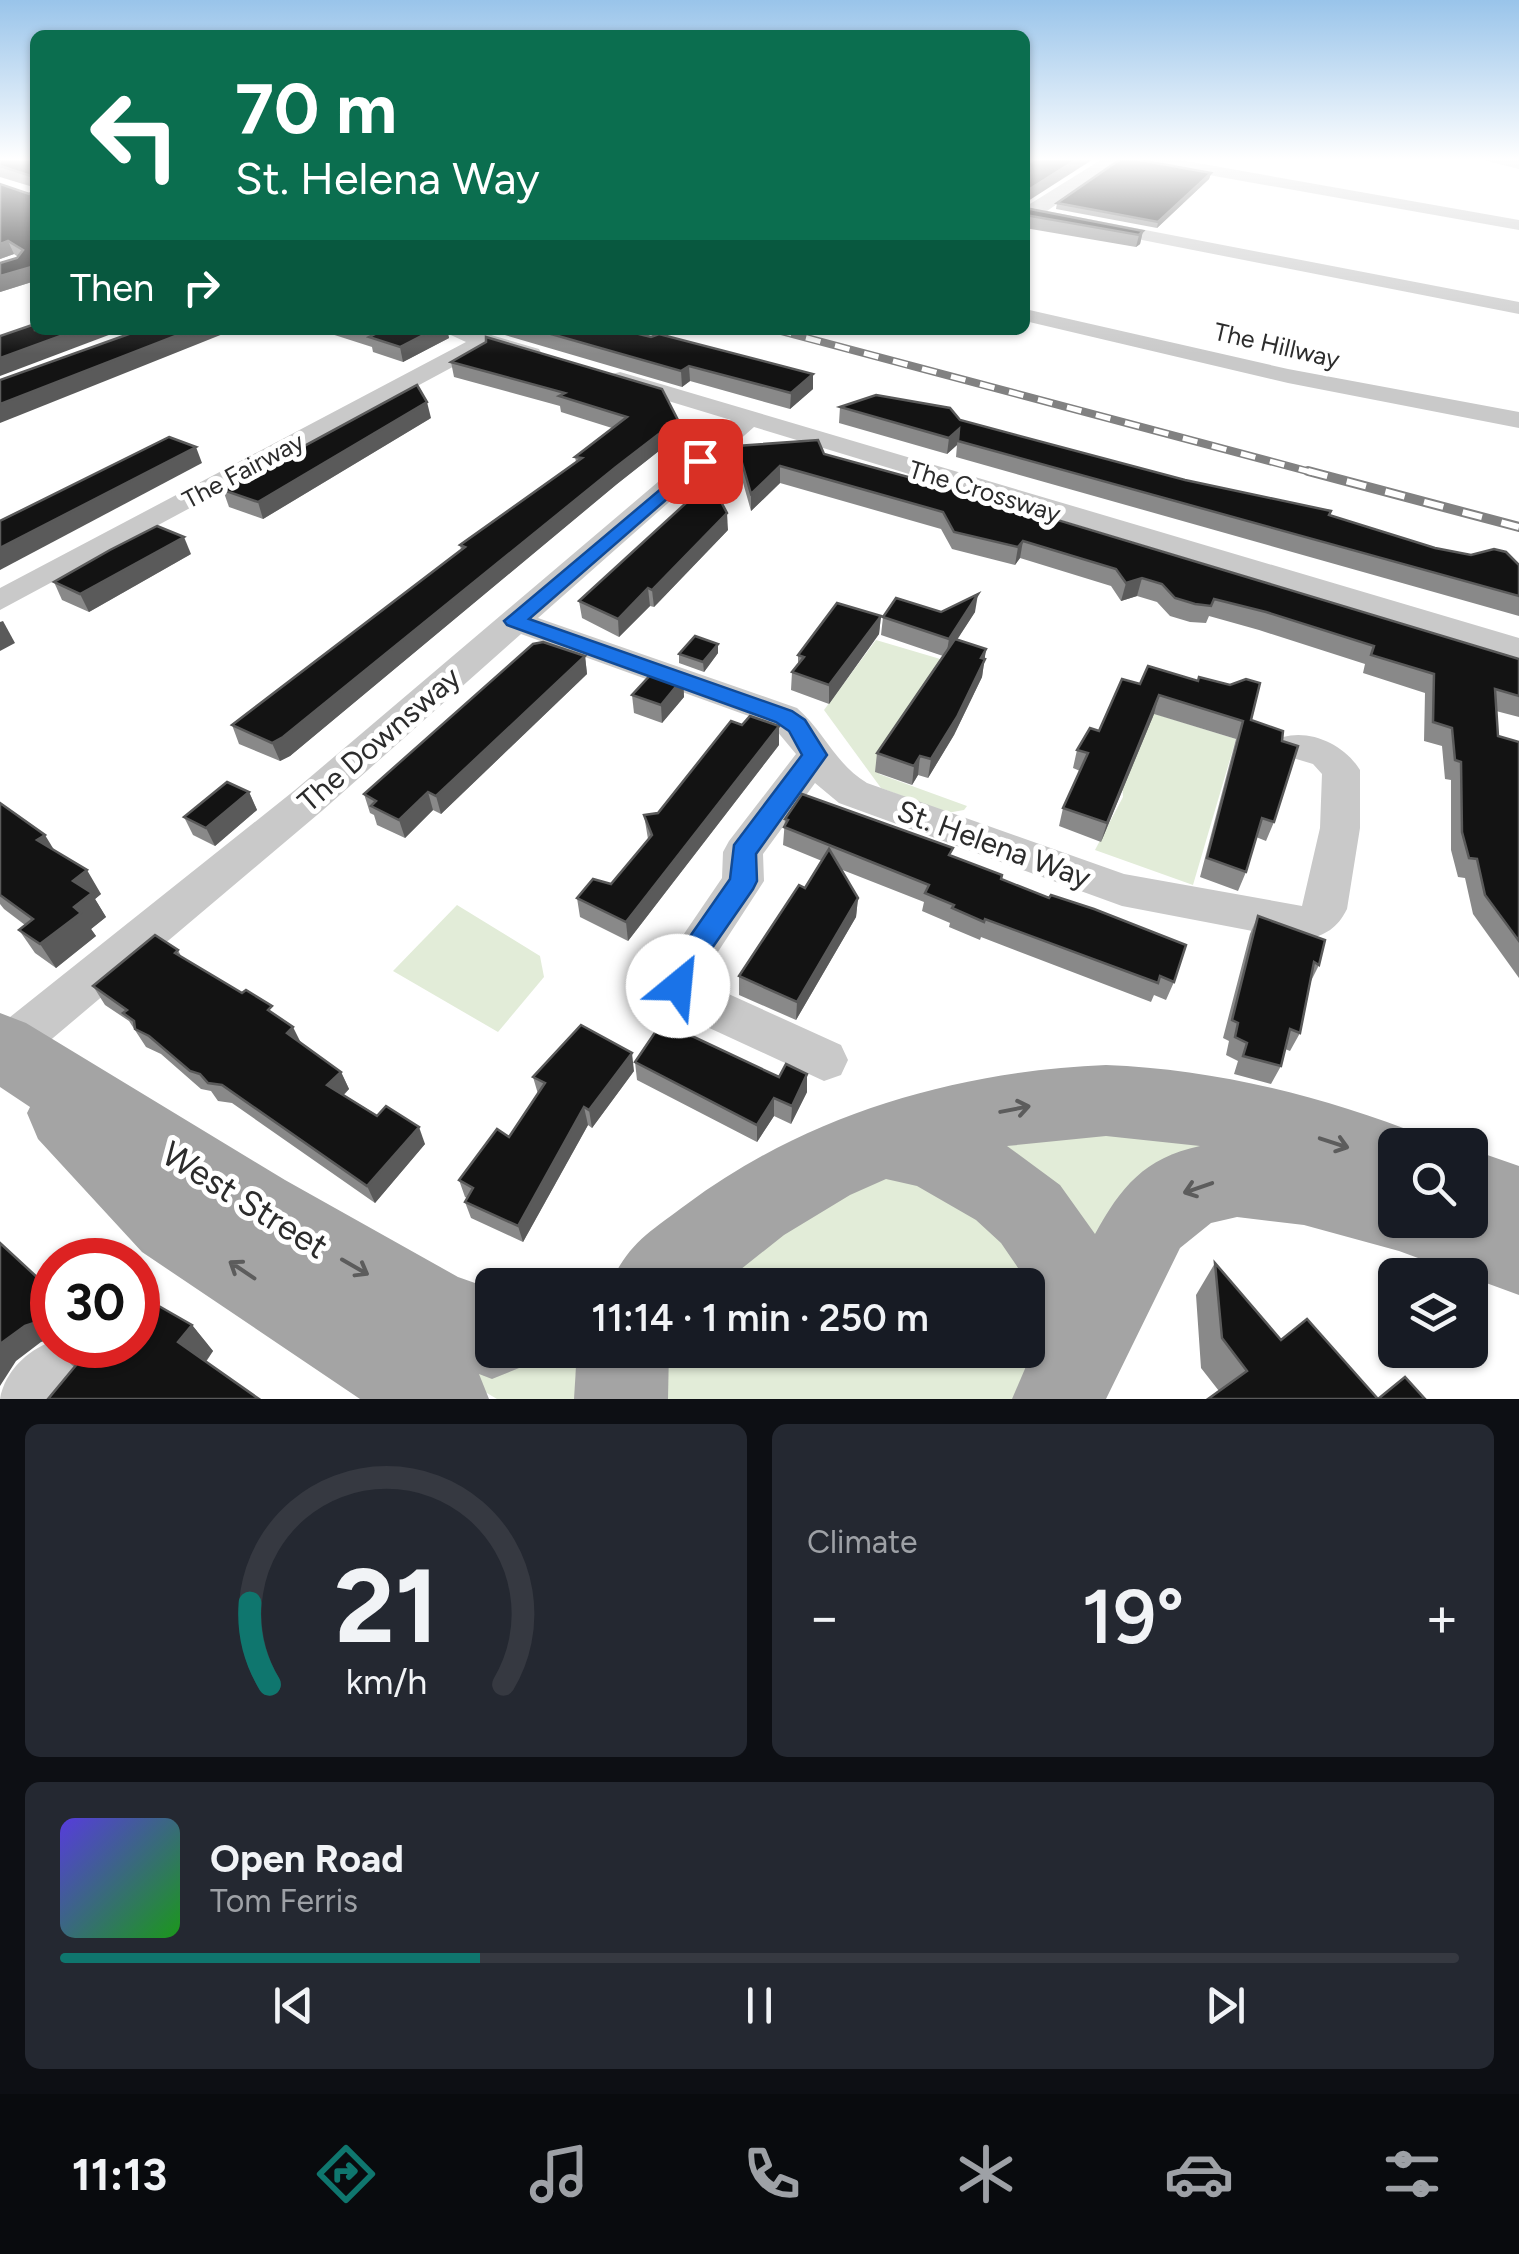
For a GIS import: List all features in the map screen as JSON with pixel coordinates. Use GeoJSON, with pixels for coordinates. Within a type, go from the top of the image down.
{"type":"FeatureCollection","features":[{"type":"Feature","properties":{"kind":"main road","name":"West Street"},"geometry":{"type":"LineString","coordinates":[[2,1048],[372,1278],[436,1314],[475,1328]]}},
{"type":"Feature","properties":{"kind":"main road","name":"West Street"},"geometry":{"type":"LineString","coordinates":[[2,1048],[172,1222],[442,1399]]}},
{"type":"Feature","properties":{"kind":"main road"},"geometry":{"type":"LineString","coordinates":[[675,1268],[716,1234],[819,1168],[886,1141],[1032,1106],[1142,1102],[1221,1114],[1299,1132],[1378,1158]]}},
{"type":"Feature","properties":{"kind":"main road"},"geometry":{"type":"LineString","coordinates":[[886,1141],[943,1154],[965,1164],[1027,1211],[1062,1260],[1076,1299],[1065,1387]]}},
{"type":"Feature","properties":{"kind":"main road"},"geometry":{"type":"LineString","coordinates":[[1065,1387],[1150,1218],[1190,1188],[1237,1178],[1304,1186],[1378,1206]]}},
{"type":"Feature","properties":{"kind":"main road"},"geometry":{"type":"LineString","coordinates":[[1488,1196],[1519,1207]]}},
{"type":"Feature","properties":{"kind":"main road"},"geometry":{"type":"LineString","coordinates":[[1478,1238],[1519,1252]]}},
{"type":"Feature","properties":{"kind":"main road"},"geometry":{"type":"LineString","coordinates":[[620,1399],[621,1368]]}},
{"type":"Feature","properties":{"kind":"street"},"geometry":{"type":"LineString","coordinates":[[1081,223],[1519,308]]}},
{"type":"Feature","properties":{"kind":"street","name":"The Hillway"},"geometry":{"type":"LineString","coordinates":[[1030,315],[1346,388],[1519,420]]}},
{"type":"Feature","properties":{"kind":"street"},"geometry":{"type":"LineString","coordinates":[[468,335],[554,360]]}},
{"type":"Feature","properties":{"kind":"street","name":"The Fairway"},"geometry":{"type":"LineString","coordinates":[[0,601],[486,340]]}},
{"type":"Feature","properties":{"kind":"street","name":"The Crossway"},"geometry":{"type":"LineString","coordinates":[[588,370],[1519,649]]}},
{"type":"Feature","properties":{"kind":"street","name":"The Downsway"},"geometry":{"type":"LineString","coordinates":[[2,1048],[310,800],[747,420]]}},
{"type":"Feature","properties":{"kind":"street","name":"St. Helena Way"},"geometry":{"type":"LineString","coordinates":[[515,621],[784,716],[797,726],[833,783],[853,792],[1122,890],[1305,924],[1326,909],[1340,828],[1342,770],[1326,754],[1296,746]]}},
{"type":"Feature","properties":{"kind":"street"},"geometry":{"type":"LineString","coordinates":[[815,755],[743,852],[743,881],[678,975],[678,986],[682,994],[824,1060]]}},
{"type":"Feature","properties":{"kind":"green space"},"geometry":{"type":"Polygon","coordinates":[[[876,640],[947,661],[879,774],[967,806],[964,810],[947,813],[881,788],[824,710],[876,640]]]}},
{"type":"Feature","properties":{"kind":"green space"},"geometry":{"type":"Polygon","coordinates":[[[1152,713],[1236,739],[1193,885],[1095,850],[1123,797],[1122,782],[1152,713]]]}},
{"type":"Feature","properties":{"kind":"green space"},"geometry":{"type":"Polygon","coordinates":[[[457,905],[540,956],[544,977],[498,1032],[393,971],[457,905]]]}},
{"type":"Feature","properties":{"kind":"green space"},"geometry":{"type":"Polygon","coordinates":[[[1122,1125],[1341,1170],[1091,1260],[985,1139],[1122,1125]]]}},
{"type":"Feature","properties":{"kind":"green space"},"geometry":{"type":"Polygon","coordinates":[[[904,1171],[942,1175],[1042,1268],[728,1268],[843,1191],[904,1171]]]}},
{"type":"Feature","properties":{"kind":"green space"},"geometry":{"type":"Polygon","coordinates":[[[345,1309],[393,1320],[475,1348],[475,1368],[597,1368],[595,1399],[497,1399],[345,1309]]]}},
{"type":"Feature","properties":{"kind":"green space"},"geometry":{"type":"Polygon","coordinates":[[[654,1368],[1036,1368],[1034,1399],[649,1399],[654,1368]]]}},
{"type":"Feature","properties":{"kind":"building"},"geometry":{"type":"Polygon","coordinates":[[[0,223],[30,223],[30,267],[0,276],[0,263],[17,258],[23,250],[8,241],[0,244],[0,223]]]}},
{"type":"Feature","properties":{"kind":"building"},"geometry":{"type":"Polygon","coordinates":[[[1072,223],[1103,223],[1143,231],[1139,235],[1072,223]]]}},
{"type":"Feature","properties":{"kind":"building"},"geometry":{"type":"Polygon","coordinates":[[[30,326],[30,335],[63,335],[0,358],[0,336],[30,326]]]}},
{"type":"Feature","properties":{"kind":"building"},"geometry":{"type":"Polygon","coordinates":[[[126,335],[178,335],[0,404],[0,380],[126,335]]]}},
{"type":"Feature","properties":{"kind":"building"},"geometry":{"type":"Polygon","coordinates":[[[373,335],[423,335],[400,347],[369,337],[373,335]]]}},
{"type":"Feature","properties":{"kind":"building"},"geometry":{"type":"Polygon","coordinates":[[[555,335],[663,335],[813,374],[791,393],[689,366],[681,371],[555,335]]]}},
{"type":"Feature","properties":{"kind":"building"},"geometry":{"type":"Polygon","coordinates":[[[486,337],[662,389],[681,426],[668,427],[616,467],[283,737],[272,743],[232,725],[465,547],[460,545],[582,458],[575,457],[627,417],[559,396],[565,393],[451,362],[486,342],[486,337]]]}},
{"type":"Feature","properties":{"kind":"building"},"geometry":{"type":"Polygon","coordinates":[[[417,385],[427,402],[258,502],[223,490],[417,385]]]}},
{"type":"Feature","properties":{"kind":"building"},"geometry":{"type":"Polygon","coordinates":[[[876,395],[950,408],[960,420],[1185,480],[1331,511],[1329,515],[1435,548],[1471,555],[1494,549],[1506,552],[1519,565],[1519,596],[958,441],[959,429],[949,438],[840,407],[876,395]]]}},
{"type":"Feature","properties":{"kind":"building"},"geometry":{"type":"Polygon","coordinates":[[[169,437],[196,447],[0,548],[0,521],[169,437]]]}},
{"type":"Feature","properties":{"kind":"building"},"geometry":{"type":"Polygon","coordinates":[[[818,440],[824,454],[981,497],[1519,659],[1519,696],[1495,689],[1498,736],[1519,742],[1519,941],[1485,895],[1477,859],[1469,858],[1462,832],[1461,762],[1455,760],[1452,728],[1433,722],[1434,674],[1371,655],[1374,646],[1266,612],[1214,599],[1211,606],[1195,604],[1175,598],[1162,584],[1142,578],[1126,583],[1116,569],[1023,541],[1018,547],[954,532],[943,512],[780,466],[751,494],[740,456],[723,451],[723,447],[818,440]]]}},
{"type":"Feature","properties":{"kind":"building"},"geometry":{"type":"Polygon","coordinates":[[[710,481],[727,513],[652,590],[648,588],[618,619],[579,601],[710,481]]]}},
{"type":"Feature","properties":{"kind":"building"},"geometry":{"type":"Polygon","coordinates":[[[157,526],[184,537],[80,594],[54,582],[110,550],[157,526]]]}},
{"type":"Feature","properties":{"kind":"building"},"geometry":{"type":"Polygon","coordinates":[[[978,594],[949,639],[883,617],[896,598],[941,612],[978,594]]]}},
{"type":"Feature","properties":{"kind":"building"},"geometry":{"type":"Polygon","coordinates":[[[837,603],[881,616],[829,685],[792,672],[804,657],[798,655],[837,603]]]}},
{"type":"Feature","properties":{"kind":"building"},"geometry":{"type":"Polygon","coordinates":[[[695,636],[718,644],[703,662],[679,654],[695,636]]]}},
{"type":"Feature","properties":{"kind":"building"},"geometry":{"type":"Polygon","coordinates":[[[955,639],[986,649],[981,658],[985,659],[931,759],[920,756],[914,766],[877,753],[955,639]]]}},
{"type":"Feature","properties":{"kind":"building"},"geometry":{"type":"Polygon","coordinates":[[[543,642],[585,656],[436,796],[428,792],[399,820],[371,806],[376,801],[364,794],[533,644],[543,642]]]}},
{"type":"Feature","properties":{"kind":"building"},"geometry":{"type":"Polygon","coordinates":[[[1148,666],[1198,681],[1199,677],[1230,685],[1246,679],[1260,683],[1251,720],[1283,731],[1282,741],[1298,746],[1274,822],[1262,818],[1246,872],[1207,858],[1243,721],[1159,695],[1107,823],[1063,808],[1088,753],[1077,750],[1090,728],[1099,731],[1122,679],[1140,684],[1148,666]]]}},
{"type":"Feature","properties":{"kind":"building"},"geometry":{"type":"Polygon","coordinates":[[[656,669],[683,678],[661,705],[632,695],[656,669]]]}},
{"type":"Feature","properties":{"kind":"building"},"geometry":{"type":"Polygon","coordinates":[[[750,716],[779,726],[626,922],[577,898],[593,879],[611,884],[652,835],[644,815],[658,813],[731,721],[742,725],[750,716]]]}},
{"type":"Feature","properties":{"kind":"building"},"geometry":{"type":"Polygon","coordinates":[[[227,782],[249,792],[206,828],[184,817],[227,782]]]}},
{"type":"Feature","properties":{"kind":"building"},"geometry":{"type":"Polygon","coordinates":[[[802,794],[953,848],[949,855],[1049,898],[1051,895],[1094,909],[1186,945],[1174,982],[1160,976],[1158,983],[985,919],[984,922],[925,893],[929,885],[784,827],[802,794]]]}},
{"type":"Feature","properties":{"kind":"building"},"geometry":{"type":"Polygon","coordinates":[[[0,803],[45,835],[37,840],[87,870],[73,881],[92,893],[74,907],[81,913],[40,944],[19,930],[33,919],[0,895],[0,803]]]}},
{"type":"Feature","properties":{"kind":"building"},"geometry":{"type":"Polygon","coordinates":[[[829,849],[858,898],[797,1002],[739,976],[799,885],[805,888],[829,849]]]}},
{"type":"Feature","properties":{"kind":"building"},"geometry":{"type":"Polygon","coordinates":[[[1258,916],[1325,940],[1319,965],[1314,962],[1300,1033],[1290,1029],[1281,1066],[1243,1056],[1247,1043],[1235,1037],[1238,1023],[1232,1020],[1258,916]]]}},
{"type":"Feature","properties":{"kind":"building"},"geometry":{"type":"Polygon","coordinates":[[[155,935],[178,950],[175,953],[272,1006],[268,1010],[293,1027],[287,1033],[341,1072],[327,1085],[377,1116],[386,1106],[419,1127],[367,1186],[222,1085],[208,1083],[200,1074],[190,1071],[135,1029],[134,1021],[123,1013],[127,1010],[93,986],[155,935]]]}},
{"type":"Feature","properties":{"kind":"building"},"geometry":{"type":"Polygon","coordinates":[[[662,1022],[779,1077],[786,1064],[807,1074],[792,1106],[774,1098],[757,1125],[635,1062],[662,1022]]]}},
{"type":"Feature","properties":{"kind":"building"},"geometry":{"type":"Polygon","coordinates":[[[581,1025],[632,1053],[589,1110],[584,1107],[518,1226],[465,1202],[473,1188],[459,1180],[497,1129],[509,1137],[545,1083],[533,1077],[581,1025]]]}},
{"type":"Feature","properties":{"kind":"building"},"geometry":{"type":"Polygon","coordinates":[[[0,1243],[30,1271],[30,1324],[0,1344],[0,1243]]]}},
{"type":"Feature","properties":{"kind":"building"},"geometry":{"type":"Polygon","coordinates":[[[1215,1263],[1281,1340],[1307,1319],[1378,1399],[1208,1399],[1247,1371],[1222,1338],[1215,1263]]]}},
{"type":"Feature","properties":{"kind":"building"},"geometry":{"type":"Polygon","coordinates":[[[160,1307],[192,1325],[178,1342],[259,1399],[48,1399],[74,1368],[160,1368],[160,1307]]]}},
{"type":"Feature","properties":{"kind":"building"},"geometry":{"type":"Polygon","coordinates":[[[1405,1377],[1425,1399],[1378,1399],[1405,1377]]]}},
{"type":"Feature","properties":{"kind":"railway"},"geometry":{"type":"LineString","coordinates":[[796,335],[1318,474]]}},
{"type":"Feature","properties":{"kind":"railway"},"geometry":{"type":"LineString","coordinates":[[1308,471],[1519,527]]}},
{"type":"Feature","properties":{"kind":"route"},"geometry":{"type":"LineString","coordinates":[[678,986],[678,975],[743,881],[743,852],[815,755],[797,726],[784,716],[515,621],[700,461]]}}]}
